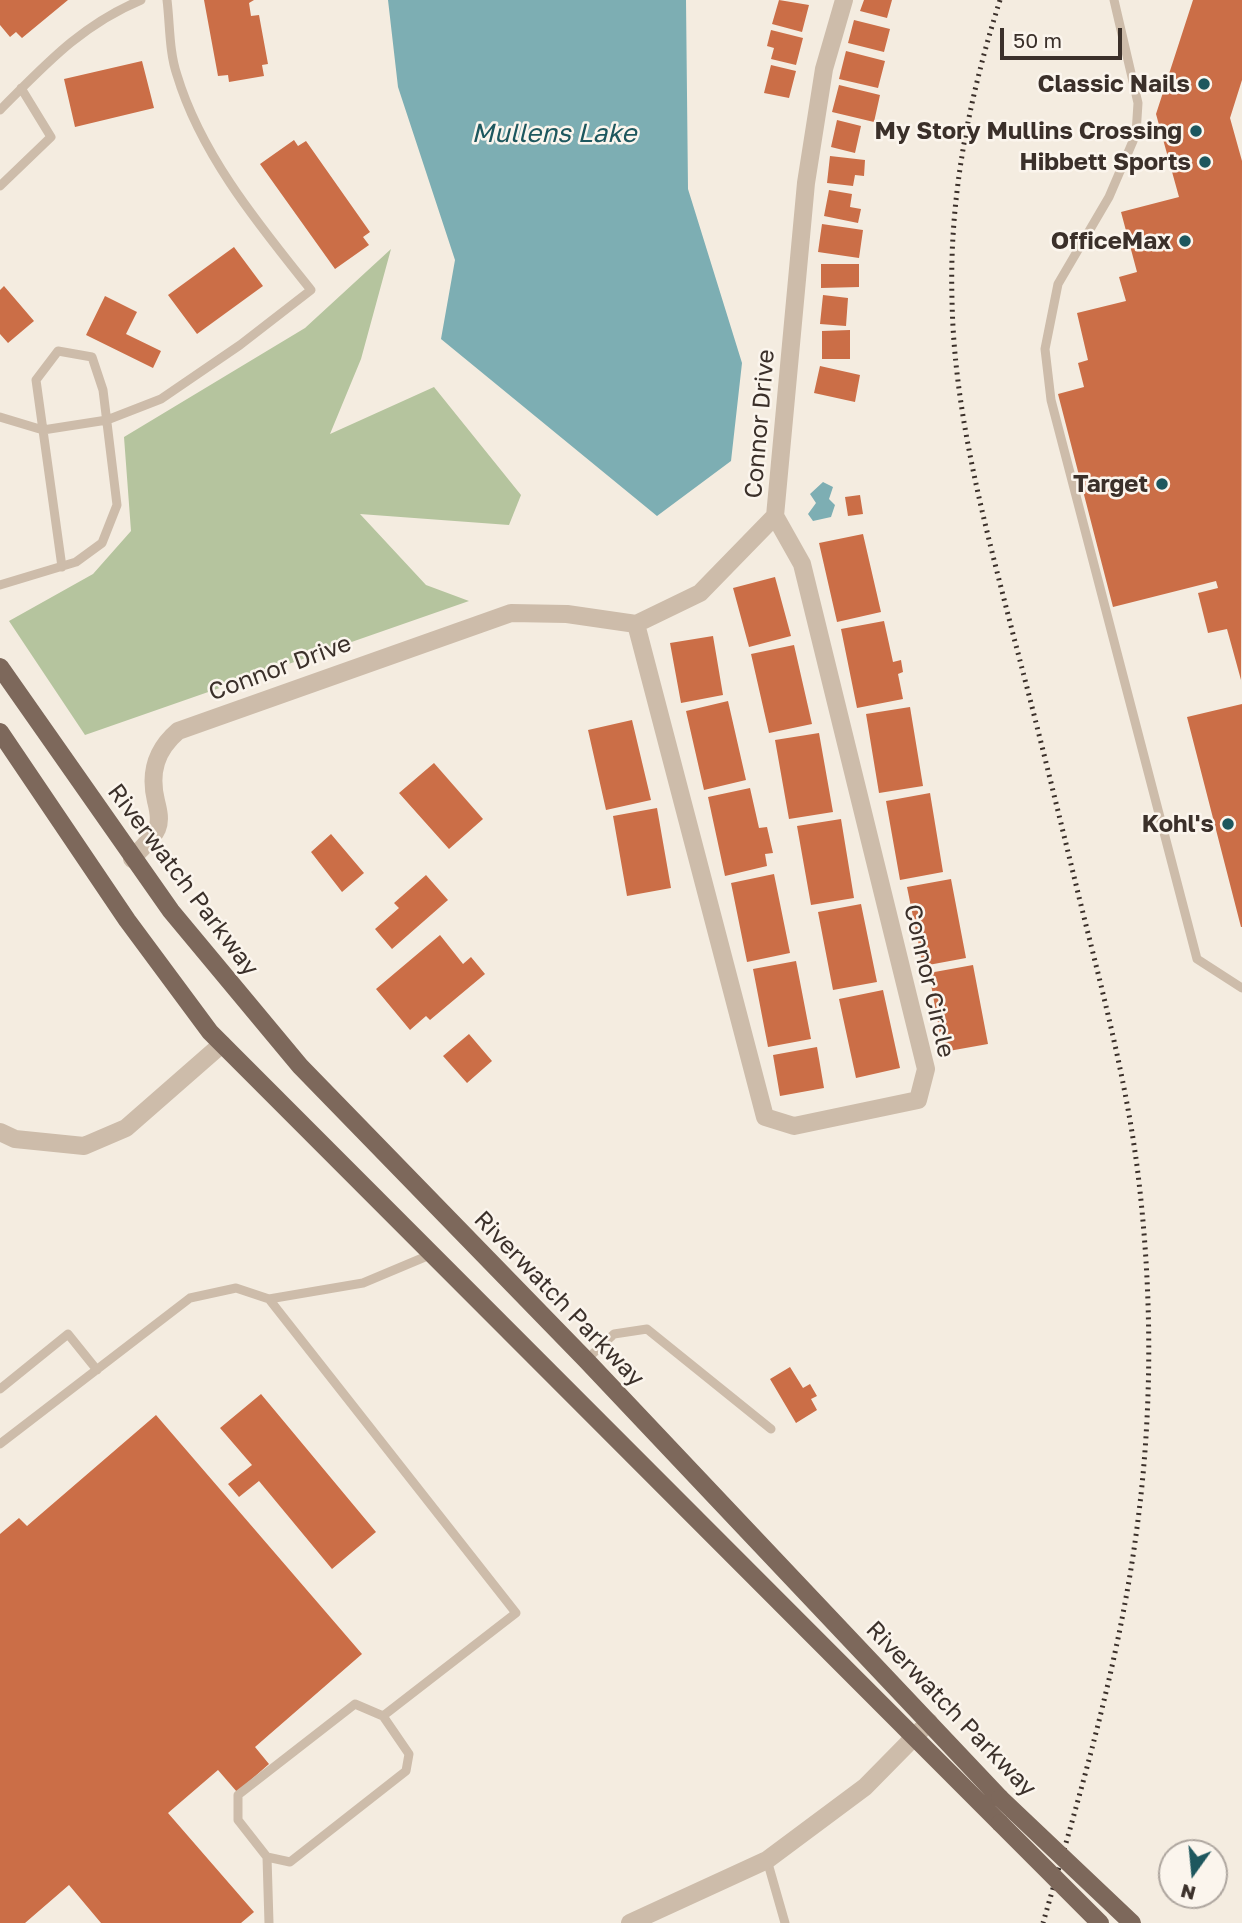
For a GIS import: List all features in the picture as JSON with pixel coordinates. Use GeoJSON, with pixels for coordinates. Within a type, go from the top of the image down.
{"type":"FeatureCollection","features":[{"type":"Feature","properties":{"kind":"main road","name":"Riverwatch Parkway"},"geometry":{"type":"LineString","coordinates":[[0,667],[132,859],[198,946],[300,1066],[586,1360],[1000,1798],[1132,1923]]}},
{"type":"Feature","properties":{"kind":"main road","name":"Riverwatch Parkway"},"geometry":{"type":"LineString","coordinates":[[0,732],[127,920],[222,1044],[1100,1923]]}},
{"type":"Feature","properties":{"kind":"street","name":"Connor Drive"},"geometry":{"type":"LineString","coordinates":[[132,859],[157,829],[159,814],[153,777],[156,758],[164,742],[178,731],[511,613],[567,614],[636,624],[700,593],[775,516],[806,183],[824,69],[844,0]]}},
{"type":"Feature","properties":{"kind":"street","name":"Connor Circle"},"geometry":{"type":"LineString","coordinates":[[636,624],[765,1117],[794,1126],[918,1100],[926,1069],[923,1056],[802,564],[775,516]]}},
{"type":"Feature","properties":{"kind":"street"},"geometry":{"type":"LineString","coordinates":[[0,1132],[15,1139],[84,1146],[126,1128],[222,1044]]}},
{"type":"Feature","properties":{"kind":"street"},"geometry":{"type":"LineString","coordinates":[[630,1923],[766,1860],[865,1787],[929,1722]]}},
{"type":"Feature","properties":{"kind":"lane"},"geometry":{"type":"LineString","coordinates":[[0,110],[66,43],[112,12],[141,0]]}},
{"type":"Feature","properties":{"kind":"lane"},"geometry":{"type":"LineString","coordinates":[[0,417],[43,430],[107,420],[161,399],[240,345],[311,290],[261,227],[196,126],[176,73],[167,0]]}},
{"type":"Feature","properties":{"kind":"lane"},"geometry":{"type":"LineString","coordinates":[[1114,0],[1138,103],[1136,134],[1109,197],[1058,284],[1045,349],[1051,400],[1197,959],[1242,988]]}},
{"type":"Feature","properties":{"kind":"lane"},"geometry":{"type":"LineString","coordinates":[[0,186],[51,137],[21,88]]}},
{"type":"Feature","properties":{"kind":"lane"},"geometry":{"type":"LineString","coordinates":[[0,585],[62,567],[76,562],[102,543],[117,505],[103,390],[92,357],[58,351],[36,380],[62,567]]}},
{"type":"Feature","properties":{"kind":"lane"},"geometry":{"type":"LineString","coordinates":[[2,1438],[97,1370],[190,1298],[236,1288],[269,1298],[363,1283],[432,1254]]}},
{"type":"Feature","properties":{"kind":"lane"},"geometry":{"type":"LineString","coordinates":[[269,1298],[516,1614],[383,1716]]}},
{"type":"Feature","properties":{"kind":"lane"},"geometry":{"type":"LineString","coordinates":[[586,1360],[614,1334],[648,1329],[771,1429]]}},
{"type":"Feature","properties":{"kind":"lane"},"geometry":{"type":"LineString","coordinates":[[0,1389],[68,1334],[97,1370]]}},
{"type":"Feature","properties":{"kind":"lane"},"geometry":{"type":"LineString","coordinates":[[267,1857],[290,1862],[406,1771],[409,1754],[383,1716],[355,1704],[238,1795],[238,1821],[267,1857],[269,1923]]}},
{"type":"Feature","properties":{"kind":"lane"},"geometry":{"type":"LineString","coordinates":[[766,1860],[785,1923]]}},
{"type":"Feature","properties":{"kind":"green space"},"geometry":{"type":"Polygon","coordinates":[[[391,249],[361,359],[330,434],[434,387],[521,495],[509,525],[360,514],[426,585],[469,601],[85,735],[9,621],[93,574],[131,531],[124,437],[305,328],[391,249]]]}},
{"type":"Feature","properties":{"kind":"water","name":"Mullens Lake"},"geometry":{"type":"Polygon","coordinates":[[[388,0],[686,0],[688,189],[742,363],[731,461],[657,516],[441,339],[455,260],[398,87],[388,0]]]}},
{"type":"Feature","properties":{"kind":"water"},"geometry":{"type":"Polygon","coordinates":[[[823,482],[833,487],[829,499],[835,505],[831,517],[813,521],[808,514],[816,503],[810,494],[823,482]]]}},
{"type":"Feature","properties":{"kind":"building"},"geometry":{"type":"Polygon","coordinates":[[[0,0],[68,0],[22,38],[16,32],[10,37],[0,25],[0,0]]]}},
{"type":"Feature","properties":{"kind":"building"},"geometry":{"type":"Polygon","coordinates":[[[204,0],[254,0],[249,3],[251,16],[259,15],[268,64],[262,65],[264,76],[229,82],[228,75],[218,76],[204,0]]]}},
{"type":"Feature","properties":{"kind":"building"},"geometry":{"type":"Polygon","coordinates":[[[779,0],[809,5],[802,32],[772,24],[779,0]]]}},
{"type":"Feature","properties":{"kind":"building"},"geometry":{"type":"Polygon","coordinates":[[[864,0],[892,0],[887,18],[860,11],[864,0]]]}},
{"type":"Feature","properties":{"kind":"building","name":"Target"},"geometry":{"type":"Polygon","coordinates":[[[1193,0],[1242,0],[1242,80],[1230,118],[1242,161],[1241,680],[1227,629],[1208,633],[1198,593],[1218,588],[1216,581],[1113,607],[1058,394],[1084,387],[1078,363],[1088,360],[1077,313],[1126,301],[1119,277],[1137,272],[1121,212],[1179,197],[1156,114],[1193,0]]]}},
{"type":"Feature","properties":{"kind":"building"},"geometry":{"type":"Polygon","coordinates":[[[854,20],[890,29],[884,52],[848,43],[854,20]]]}},
{"type":"Feature","properties":{"kind":"building"},"geometry":{"type":"Polygon","coordinates":[[[771,30],[803,38],[796,65],[771,59],[774,48],[767,46],[771,30]]]}},
{"type":"Feature","properties":{"kind":"building"},"geometry":{"type":"Polygon","coordinates":[[[846,51],[885,61],[878,88],[839,79],[846,51]]]}},
{"type":"Feature","properties":{"kind":"building"},"geometry":{"type":"Polygon","coordinates":[[[142,61],[154,108],[75,127],[64,79],[142,61]]]}},
{"type":"Feature","properties":{"kind":"building"},"geometry":{"type":"Polygon","coordinates":[[[771,65],[796,71],[789,98],[764,93],[771,65]]]}},
{"type":"Feature","properties":{"kind":"building"},"geometry":{"type":"Polygon","coordinates":[[[839,85],[880,95],[874,122],[832,112],[839,85]]]}},
{"type":"Feature","properties":{"kind":"building"},"geometry":{"type":"Polygon","coordinates":[[[837,120],[861,126],[855,153],[831,147],[837,120]]]}},
{"type":"Feature","properties":{"kind":"building"},"geometry":{"type":"Polygon","coordinates":[[[294,140],[298,146],[306,141],[370,232],[363,237],[369,245],[335,269],[260,164],[294,140]]]}},
{"type":"Feature","properties":{"kind":"building"},"geometry":{"type":"Polygon","coordinates":[[[830,156],[865,160],[864,176],[855,175],[853,186],[827,183],[830,156]]]}},
{"type":"Feature","properties":{"kind":"building"},"geometry":{"type":"Polygon","coordinates":[[[829,190],[852,194],[850,207],[861,209],[858,223],[824,216],[829,190]]]}},
{"type":"Feature","properties":{"kind":"building"},"geometry":{"type":"Polygon","coordinates":[[[822,224],[863,230],[859,258],[818,252],[822,224]]]}},
{"type":"Feature","properties":{"kind":"building"},"geometry":{"type":"Polygon","coordinates":[[[234,247],[263,286],[197,334],[168,295],[234,247]]]}},
{"type":"Feature","properties":{"kind":"building"},"geometry":{"type":"Polygon","coordinates":[[[821,264],[859,264],[859,287],[821,288],[821,264]]]}},
{"type":"Feature","properties":{"kind":"building"},"geometry":{"type":"Polygon","coordinates":[[[4,286],[34,321],[8,343],[0,334],[0,290],[4,286]]]}},
{"type":"Feature","properties":{"kind":"building"},"geometry":{"type":"Polygon","coordinates":[[[823,295],[848,298],[846,326],[820,324],[823,295]]]}},
{"type":"Feature","properties":{"kind":"building"},"geometry":{"type":"Polygon","coordinates":[[[105,296],[137,312],[126,334],[161,351],[153,368],[86,335],[105,296]]]}},
{"type":"Feature","properties":{"kind":"building"},"geometry":{"type":"Polygon","coordinates":[[[850,330],[850,359],[822,359],[822,331],[850,330]]]}},
{"type":"Feature","properties":{"kind":"building"},"geometry":{"type":"Polygon","coordinates":[[[820,366],[860,375],[855,402],[814,393],[820,366]]]}},
{"type":"Feature","properties":{"kind":"building"},"geometry":{"type":"Polygon","coordinates":[[[860,495],[863,514],[848,516],[845,497],[860,495]]]}},
{"type":"Feature","properties":{"kind":"building"},"geometry":{"type":"Polygon","coordinates":[[[863,534],[881,612],[837,622],[819,543],[863,534]]]}},
{"type":"Feature","properties":{"kind":"building"},"geometry":{"type":"Polygon","coordinates":[[[775,577],[791,636],[749,647],[733,588],[775,577]]]}},
{"type":"Feature","properties":{"kind":"building"},"geometry":{"type":"Polygon","coordinates":[[[884,621],[893,662],[901,660],[903,672],[898,674],[903,699],[857,708],[841,629],[884,621]]]}},
{"type":"Feature","properties":{"kind":"building"},"geometry":{"type":"Polygon","coordinates":[[[713,636],[723,695],[681,703],[670,643],[713,636]]]}},
{"type":"Feature","properties":{"kind":"building"},"geometry":{"type":"Polygon","coordinates":[[[794,645],[812,724],[769,733],[751,654],[794,645]]]}},
{"type":"Feature","properties":{"kind":"building"},"geometry":{"type":"Polygon","coordinates":[[[728,701],[746,780],[704,790],[686,711],[728,701]]]}},
{"type":"Feature","properties":{"kind":"building","name":"Kohl's"},"geometry":{"type":"Polygon","coordinates":[[[1242,704],[1242,927],[1241,927],[1187,717],[1242,704]]]}},
{"type":"Feature","properties":{"kind":"building"},"geometry":{"type":"Polygon","coordinates":[[[910,707],[923,786],[879,793],[866,714],[910,707]]]}},
{"type":"Feature","properties":{"kind":"building"},"geometry":{"type":"Polygon","coordinates":[[[632,720],[651,800],[606,810],[588,730],[632,720]]]}},
{"type":"Feature","properties":{"kind":"building"},"geometry":{"type":"Polygon","coordinates":[[[819,733],[833,812],[789,819],[775,740],[819,733]]]}},
{"type":"Feature","properties":{"kind":"building"},"geometry":{"type":"Polygon","coordinates":[[[434,763],[483,819],[449,849],[399,793],[434,763]]]}},
{"type":"Feature","properties":{"kind":"building"},"geometry":{"type":"Polygon","coordinates":[[[750,788],[759,828],[767,827],[773,853],[765,854],[767,866],[725,876],[708,797],[750,788]]]}},
{"type":"Feature","properties":{"kind":"building"},"geometry":{"type":"Polygon","coordinates":[[[930,793],[943,872],[900,880],[886,801],[930,793]]]}},
{"type":"Feature","properties":{"kind":"building"},"geometry":{"type":"Polygon","coordinates":[[[657,808],[671,888],[627,896],[613,816],[657,808]]]}},
{"type":"Feature","properties":{"kind":"building"},"geometry":{"type":"Polygon","coordinates":[[[841,819],[854,898],[811,905],[797,826],[841,819]]]}},
{"type":"Feature","properties":{"kind":"building"},"geometry":{"type":"Polygon","coordinates":[[[331,834],[364,873],[342,892],[311,852],[331,834]]]}},
{"type":"Feature","properties":{"kind":"building"},"geometry":{"type":"Polygon","coordinates":[[[774,874],[790,953],[747,962],[731,883],[774,874]]]}},
{"type":"Feature","properties":{"kind":"building"},"geometry":{"type":"Polygon","coordinates":[[[426,875],[448,900],[392,949],[375,929],[399,908],[394,903],[426,875]]]}},
{"type":"Feature","properties":{"kind":"building"},"geometry":{"type":"Polygon","coordinates":[[[951,879],[966,958],[923,966],[907,887],[951,879]]]}},
{"type":"Feature","properties":{"kind":"building"},"geometry":{"type":"Polygon","coordinates":[[[861,904],[877,982],[833,990],[818,912],[861,904]]]}},
{"type":"Feature","properties":{"kind":"building"},"geometry":{"type":"Polygon","coordinates":[[[440,935],[463,964],[471,957],[485,974],[430,1020],[426,1016],[410,1030],[376,989],[440,935]]]}},
{"type":"Feature","properties":{"kind":"building"},"geometry":{"type":"Polygon","coordinates":[[[796,961],[811,1039],[768,1047],[753,969],[796,961]]]}},
{"type":"Feature","properties":{"kind":"building"},"geometry":{"type":"Polygon","coordinates":[[[973,965],[988,1044],[943,1052],[929,973],[973,965]]]}},
{"type":"Feature","properties":{"kind":"building"},"geometry":{"type":"Polygon","coordinates":[[[883,990],[900,1068],[856,1078],[839,999],[883,990]]]}},
{"type":"Feature","properties":{"kind":"building"},"geometry":{"type":"Polygon","coordinates":[[[469,1034],[492,1061],[467,1083],[443,1056],[469,1034]]]}},
{"type":"Feature","properties":{"kind":"building"},"geometry":{"type":"Polygon","coordinates":[[[817,1047],[824,1088],[780,1096],[773,1055],[817,1047]]]}},
{"type":"Feature","properties":{"kind":"building"},"geometry":{"type":"Polygon","coordinates":[[[790,1367],[803,1388],[810,1384],[817,1396],[811,1399],[817,1410],[796,1423],[770,1379],[790,1367]]]}},
{"type":"Feature","properties":{"kind":"building"},"geometry":{"type":"Polygon","coordinates":[[[261,1394],[376,1532],[332,1569],[259,1481],[239,1497],[228,1484],[252,1465],[220,1428],[261,1394]]]}},
{"type":"Feature","properties":{"kind":"building"},"geometry":{"type":"Polygon","coordinates":[[[156,1415],[362,1654],[255,1747],[269,1764],[237,1792],[218,1770],[168,1813],[254,1912],[241,1923],[101,1923],[69,1885],[25,1923],[0,1923],[0,1534],[19,1518],[27,1526],[156,1415]]]}},
{"type":"Feature","properties":{"kind":"railway"},"geometry":{"type":"LineString","coordinates":[[1000,0],[979,74],[963,148],[952,262],[954,343],[973,471],[1119,1064],[1132,1132],[1142,1210],[1149,1343],[1143,1476],[1131,1571],[1098,1723],[1043,1923]]}},
{"type":"Feature","properties":{"kind":"place","name":"Classic Nails"},"geometry":{"type":"Point","coordinates":[1204,84]}},
{"type":"Feature","properties":{"kind":"place","name":"My Story Mullins Crossing"},"geometry":{"type":"Point","coordinates":[1196,131]}},
{"type":"Feature","properties":{"kind":"place","name":"Hibbett Sports"},"geometry":{"type":"Point","coordinates":[1205,162]}},
{"type":"Feature","properties":{"kind":"place","name":"OfficeMax"},"geometry":{"type":"Point","coordinates":[1185,241]}},
{"type":"Feature","properties":{"kind":"place","name":"Target"},"geometry":{"type":"Point","coordinates":[1162,484]}},
{"type":"Feature","properties":{"kind":"place","name":"Kohl's"},"geometry":{"type":"Point","coordinates":[1228,824]}}]}
